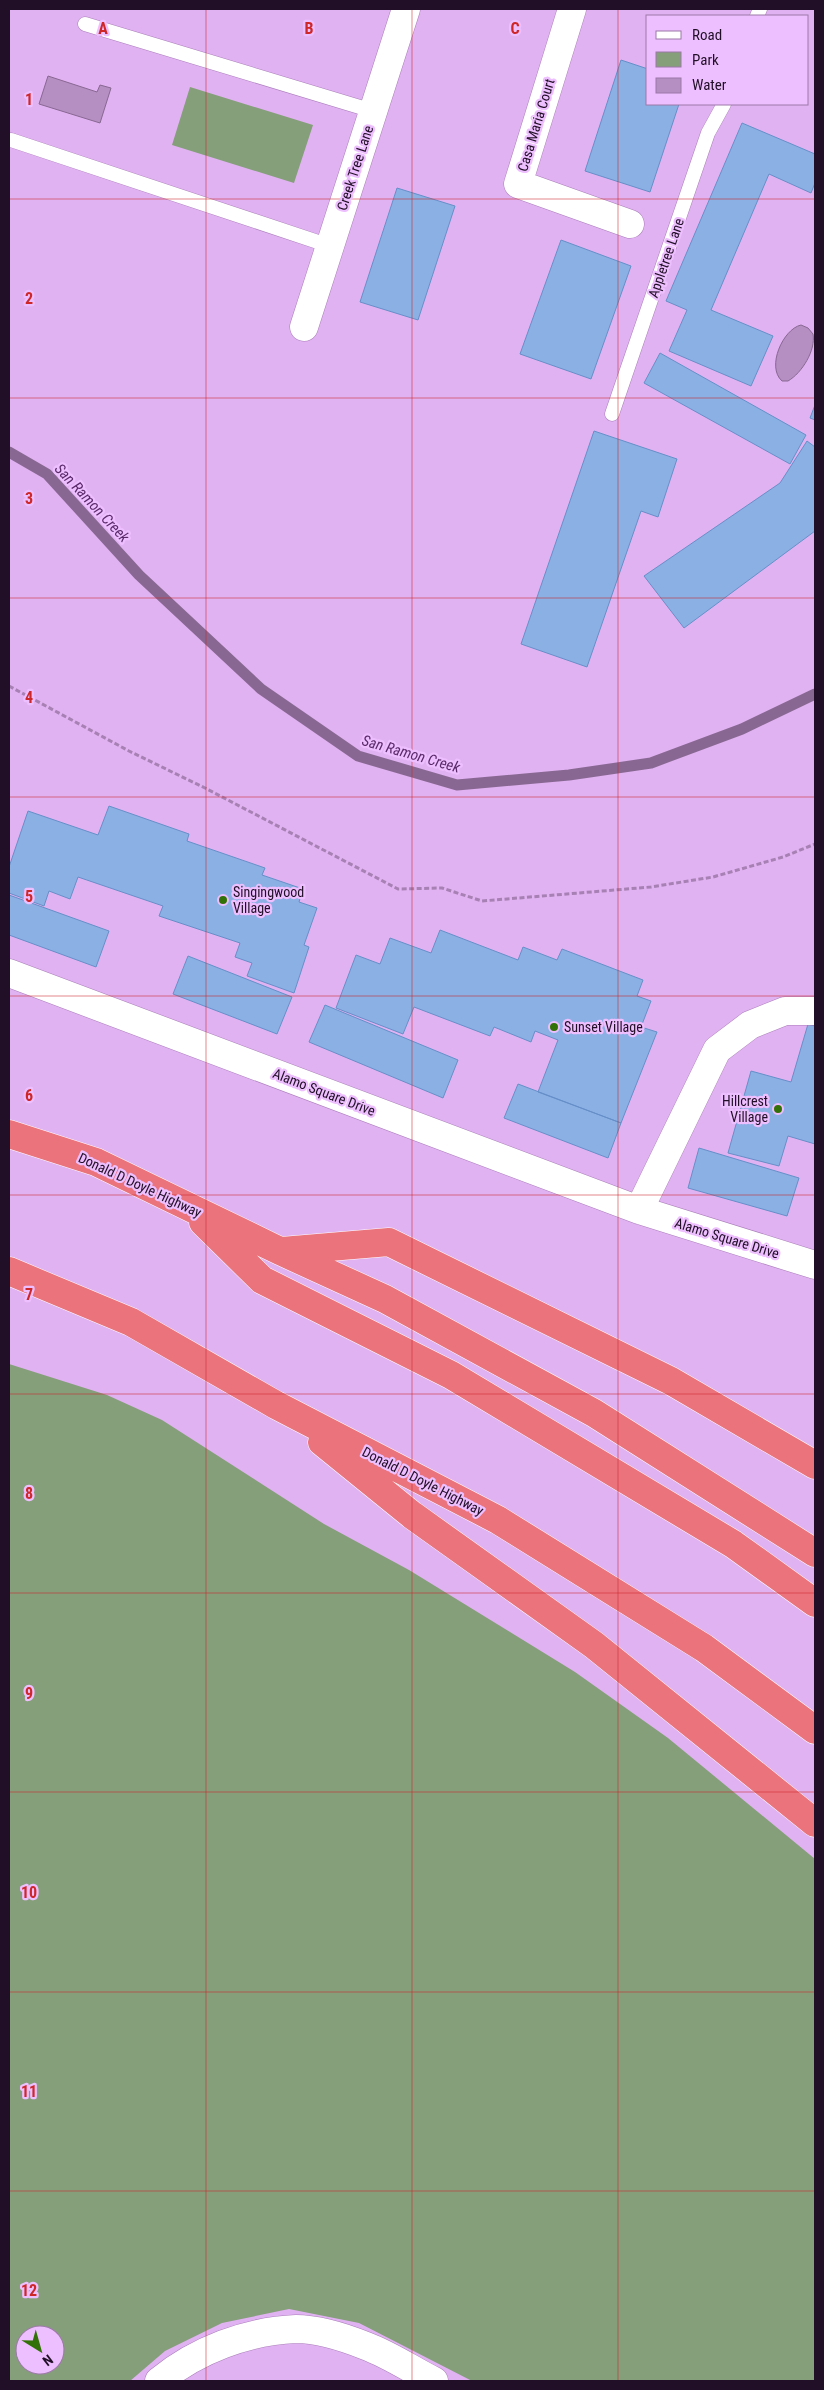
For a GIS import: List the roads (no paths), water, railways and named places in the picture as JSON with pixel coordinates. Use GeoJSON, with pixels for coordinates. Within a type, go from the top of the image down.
{"type":"FeatureCollection","features":[{"type":"Feature","properties":{"kind":"highway","name":"Donald D Doyle Highway"},"geometry":{"type":"LineString","coordinates":[[9,1134],[96,1162],[280,1251],[385,1299],[594,1413],[815,1554]]}},
{"type":"Feature","properties":{"kind":"highway"},"geometry":{"type":"LineString","coordinates":[[186,1205],[262,1280],[451,1375],[733,1544],[815,1603]]}},
{"type":"Feature","properties":{"kind":"highway"},"geometry":{"type":"LineString","coordinates":[[280,1251],[389,1242],[672,1380],[815,1464]]}},
{"type":"Feature","properties":{"kind":"highway","name":"Donald D Doyle Highway"},"geometry":{"type":"LineString","coordinates":[[9,1271],[132,1322],[276,1405],[498,1520],[704,1648],[815,1730]]}},
{"type":"Feature","properties":{"kind":"highway"},"geometry":{"type":"LineString","coordinates":[[276,1405],[412,1515],[594,1645],[815,1823]]}},
{"type":"Feature","properties":{"kind":"street","name":"Creek Tree Lane"},"geometry":{"type":"LineString","coordinates":[[304,326],[406,9]]}},
{"type":"Feature","properties":{"kind":"street","name":"Casa Maria Court"},"geometry":{"type":"LineString","coordinates":[[572,9],[518,184],[630,224]]}},
{"type":"Feature","properties":{"kind":"street","name":"Alamo Square Drive"},"geometry":{"type":"LineString","coordinates":[[9,973],[639,1210],[815,1265]]}},
{"type":"Feature","properties":{"kind":"street"},"geometry":{"type":"LineString","coordinates":[[639,1210],[717,1050],[750,1025],[786,1011],[815,1011]]}},
{"type":"Feature","properties":{"kind":"street"},"geometry":{"type":"LineString","coordinates":[[159,2381],[189,2360],[222,2344],[254,2335],[297,2329],[323,2333],[367,2346],[434,2381]]}},
{"type":"Feature","properties":{"kind":"lane"},"geometry":{"type":"LineString","coordinates":[[85,24],[373,112]]}},
{"type":"Feature","properties":{"kind":"lane","name":"Appletree Lane"},"geometry":{"type":"LineString","coordinates":[[612,414],[708,133],[723,105]]}},
{"type":"Feature","properties":{"kind":"lane"},"geometry":{"type":"LineString","coordinates":[[11,140],[330,246]]}},
{"type":"Feature","properties":{"kind":"water"},"geometry":{"type":"Polygon","coordinates":[[[48,76],[97,92],[100,85],[111,88],[100,123],[39,104],[48,76]]]}},
{"type":"Feature","properties":{"kind":"water"},"geometry":{"type":"Polygon","coordinates":[[[801,325],[808,328],[813,334],[810,354],[798,373],[788,381],[782,381],[777,375],[776,367],[779,349],[788,333],[801,325]]]}},
{"type":"Feature","properties":{"kind":"waterway","name":"San Ramon Creek"},"geometry":{"type":"LineString","coordinates":[[9,452],[47,474],[139,575],[261,689],[358,756],[457,785],[569,775],[651,763],[742,729],[815,694]]}},
{"type":"Feature","properties":{"kind":"place","name":"Singingwood Village"},"geometry":{"type":"Point","coordinates":[223,900]}},
{"type":"Feature","properties":{"kind":"place","name":"Sunset Village"},"geometry":{"type":"Point","coordinates":[554,1027]}},
{"type":"Feature","properties":{"kind":"place","name":"Hillcrest Village"},"geometry":{"type":"Point","coordinates":[778,1109]}}]}
